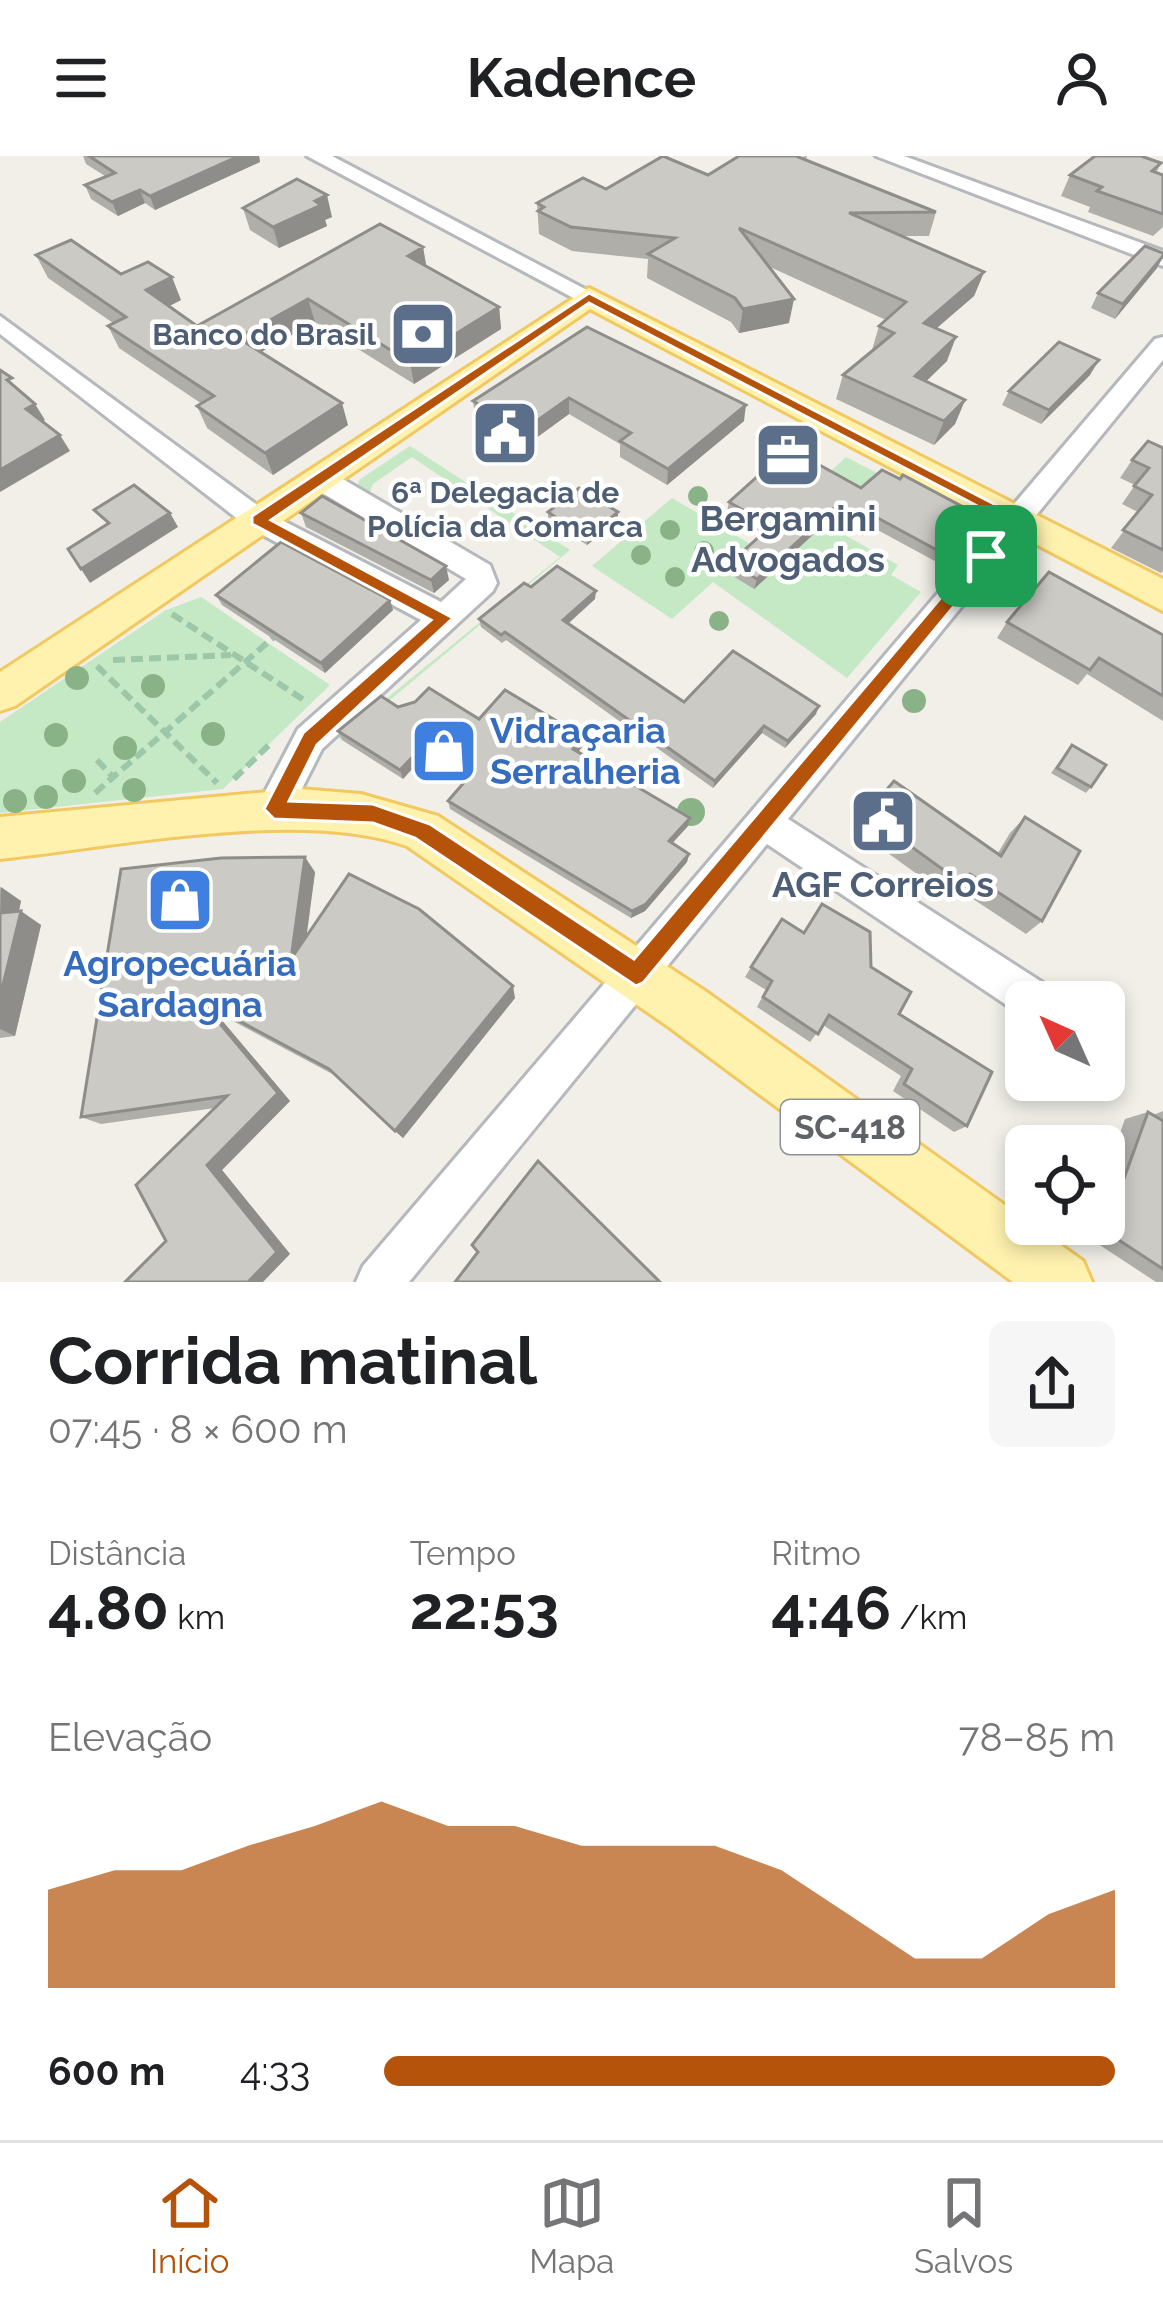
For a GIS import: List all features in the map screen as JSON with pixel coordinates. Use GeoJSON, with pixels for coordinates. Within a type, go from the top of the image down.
{"type":"FeatureCollection","features":[{"type":"Feature","properties":{"kind":"main road"},"geometry":{"type":"LineString","coordinates":[[0,694],[589,297],[1163,596]]}},
{"type":"Feature","properties":{"kind":"main road","name":"SC-418"},"geometry":{"type":"LineString","coordinates":[[0,838],[274,809],[373,813],[422,831],[636,974],[1062,1282]]}},
{"type":"Feature","properties":{"kind":"street"},"geometry":{"type":"LineString","coordinates":[[317,156],[589,297]]}},
{"type":"Feature","properties":{"kind":"street"},"geometry":{"type":"LineString","coordinates":[[886,156],[1163,260]]}},
{"type":"Feature","properties":{"kind":"street"},"geometry":{"type":"LineString","coordinates":[[0,323],[258,520],[444,618]]}},
{"type":"Feature","properties":{"kind":"street"},"geometry":{"type":"LineString","coordinates":[[379,1282],[1163,344]]}},
{"type":"Feature","properties":{"kind":"street"},"geometry":{"type":"LineString","coordinates":[[274,809],[310,739],[482,583],[480,573],[320,478]]}},
{"type":"Feature","properties":{"kind":"street"},"geometry":{"type":"LineString","coordinates":[[764,822],[1005,981]]}},
{"type":"Feature","properties":{"kind":"path"},"geometry":{"type":"LineString","coordinates":[[166,610],[310,704],[296,718]]}},
{"type":"Feature","properties":{"kind":"path"},"geometry":{"type":"LineString","coordinates":[[106,801],[83,803],[285,627]]}},
{"type":"Feature","properties":{"kind":"path"},"geometry":{"type":"LineString","coordinates":[[224,789],[91,661],[235,655]]}},
{"type":"Feature","properties":{"kind":"path"},"geometry":{"type":"LineString","coordinates":[[200,792],[224,789],[281,732]]}},
{"type":"Feature","properties":{"kind":"path"},"geometry":{"type":"LineString","coordinates":[[97,760],[113,777]]}},
{"type":"Feature","properties":{"kind":"green space"},"geometry":{"type":"Polygon","coordinates":[[[410,446],[570,550],[342,740],[338,738],[560,557],[412,457],[373,484],[366,500],[357,494],[359,480],[410,446]]]}},
{"type":"Feature","properties":{"kind":"green space"},"geometry":{"type":"Polygon","coordinates":[[[846,457],[877,473],[839,510],[802,511],[898,565],[891,575],[921,592],[847,678],[713,582],[672,619],[592,566],[672,498],[752,545],[846,457]]]}},
{"type":"Feature","properties":{"kind":"green space"},"geometry":{"type":"Polygon","coordinates":[[[201,597],[330,685],[223,789],[0,813],[0,722],[166,610],[201,597]]]}},
{"type":"Feature","properties":{"kind":"building"},"geometry":{"type":"Polygon","coordinates":[[[89,156],[239,156],[150,196],[140,190],[112,202],[85,185],[115,173],[89,156]]]}},
{"type":"Feature","properties":{"kind":"building"},"geometry":{"type":"Polygon","coordinates":[[[663,156],[708,175],[739,156],[796,156],[936,212],[849,213],[984,272],[924,323],[956,337],[915,376],[965,400],[944,421],[843,375],[894,333],[879,326],[906,302],[739,228],[794,299],[743,309],[735,298],[648,254],[675,238],[571,227],[538,211],[544,207],[537,203],[583,178],[606,189],[663,156]]]}},
{"type":"Feature","properties":{"kind":"building"},"geometry":{"type":"Polygon","coordinates":[[[1095,156],[1141,156],[1161,163],[1152,171],[1163,175],[1163,214],[1097,191],[1102,187],[1070,175],[1095,156]]]}},
{"type":"Feature","properties":{"kind":"building"},"geometry":{"type":"Polygon","coordinates":[[[297,179],[327,195],[315,201],[321,205],[273,227],[243,208],[297,179]]]}},
{"type":"Feature","properties":{"kind":"building"},"geometry":{"type":"Polygon","coordinates":[[[380,224],[423,247],[408,256],[499,307],[410,362],[308,299],[243,335],[248,338],[243,341],[342,403],[265,453],[197,406],[214,396],[108,326],[126,317],[36,255],[71,240],[121,274],[148,262],[172,277],[146,290],[197,326],[380,224]]]}},
{"type":"Feature","properties":{"kind":"building"},"geometry":{"type":"Polygon","coordinates":[[[1145,246],[1163,256],[1123,304],[1098,293],[1145,246]]]}},
{"type":"Feature","properties":{"kind":"building"},"geometry":{"type":"Polygon","coordinates":[[[587,327],[746,405],[668,469],[620,441],[631,433],[569,398],[535,422],[510,407],[498,415],[473,401],[587,327]]]}},
{"type":"Feature","properties":{"kind":"building"},"geometry":{"type":"Polygon","coordinates":[[[1059,342],[1099,360],[1049,410],[1009,391],[1059,342]]]}},
{"type":"Feature","properties":{"kind":"building"},"geometry":{"type":"Polygon","coordinates":[[[0,370],[35,404],[26,409],[60,435],[0,470],[0,370]]]}},
{"type":"Feature","properties":{"kind":"building"},"geometry":{"type":"Polygon","coordinates":[[[1148,441],[1163,448],[1163,550],[1123,530],[1152,495],[1134,486],[1149,468],[1132,460],[1148,441]]]}},
{"type":"Feature","properties":{"kind":"building"},"geometry":{"type":"Polygon","coordinates":[[[789,448],[861,488],[882,470],[900,479],[903,475],[982,517],[948,556],[876,517],[867,526],[833,509],[757,579],[730,563],[771,526],[729,502],[789,448]]]}},
{"type":"Feature","properties":{"kind":"building"},"geometry":{"type":"Polygon","coordinates":[[[134,485],[170,513],[81,569],[68,549],[109,523],[94,510],[134,485]]]}},
{"type":"Feature","properties":{"kind":"building"},"geometry":{"type":"Polygon","coordinates":[[[579,488],[618,512],[587,538],[548,512],[579,488]]]}},
{"type":"Feature","properties":{"kind":"building"},"geometry":{"type":"Polygon","coordinates":[[[322,496],[446,566],[431,580],[301,513],[322,496]]]}},
{"type":"Feature","properties":{"kind":"building"},"geometry":{"type":"Polygon","coordinates":[[[281,542],[390,600],[321,663],[216,595],[281,542]]]}},
{"type":"Feature","properties":{"kind":"building"},"geometry":{"type":"Polygon","coordinates":[[[557,566],[596,591],[563,620],[684,702],[733,651],[819,706],[788,741],[764,726],[715,781],[505,632],[501,635],[479,619],[524,583],[531,587],[557,566]]]}},
{"type":"Feature","properties":{"kind":"building"},"geometry":{"type":"Polygon","coordinates":[[[1049,572],[1163,635],[1163,696],[1099,658],[1090,670],[1007,622],[1049,572]]]}},
{"type":"Feature","properties":{"kind":"building"},"geometry":{"type":"Polygon","coordinates":[[[429,688],[479,719],[505,690],[583,737],[573,749],[690,818],[669,841],[689,854],[646,904],[632,911],[448,801],[467,779],[420,749],[400,770],[338,731],[381,696],[398,707],[415,702],[429,688]]]}},
{"type":"Feature","properties":{"kind":"building"},"geometry":{"type":"Polygon","coordinates":[[[1072,745],[1106,765],[1091,787],[1057,768],[1072,745]]]}},
{"type":"Feature","properties":{"kind":"building"},"geometry":{"type":"Polygon","coordinates":[[[894,781],[1001,856],[1025,817],[1080,851],[1042,921],[970,874],[963,884],[866,814],[894,781]]]}},
{"type":"Feature","properties":{"kind":"building"},"geometry":{"type":"Polygon","coordinates":[[[305,857],[291,959],[349,874],[419,909],[513,986],[395,1131],[329,1069],[200,1000],[278,1093],[207,1165],[277,1252],[248,1282],[125,1282],[166,1241],[136,1185],[227,1096],[81,1117],[121,869],[221,858],[305,857]]]}},
{"type":"Feature","properties":{"kind":"building"},"geometry":{"type":"Polygon","coordinates":[[[822,904],[870,932],[871,967],[911,992],[899,1014],[992,1072],[967,1126],[904,1084],[912,1069],[829,1015],[818,1034],[763,997],[772,981],[751,967],[782,919],[804,933],[822,904]]]}},
{"type":"Feature","properties":{"kind":"building"},"geometry":{"type":"Polygon","coordinates":[[[21,911],[0,997],[0,913],[21,911]]]}},
{"type":"Feature","properties":{"kind":"building"},"geometry":{"type":"Polygon","coordinates":[[[1148,1112],[1163,1121],[1163,1269],[1125,1244],[1125,1176],[1148,1112]]]}},
{"type":"Feature","properties":{"kind":"building"},"geometry":{"type":"Polygon","coordinates":[[[538,1161],[660,1282],[455,1282],[478,1252],[472,1245],[538,1161]]]}},
{"type":"Feature","properties":{"kind":"place","name":"Banco do Brasil"},"geometry":{"type":"Point","coordinates":[423,334]}},
{"type":"Feature","properties":{"kind":"place","name":"6ª Delegacia de Polícia da Comarca"},"geometry":{"type":"Point","coordinates":[505,433]}},
{"type":"Feature","properties":{"kind":"place","name":"Bergamini Advogados"},"geometry":{"type":"Point","coordinates":[788,455]}},
{"type":"Feature","properties":{"kind":"place","name":"Vidraçaria Serralheria"},"geometry":{"type":"Point","coordinates":[444,751]}},
{"type":"Feature","properties":{"kind":"place","name":"AGF Correios"},"geometry":{"type":"Point","coordinates":[883,821]}},
{"type":"Feature","properties":{"kind":"place","name":"Agropecuária Sardagna"},"geometry":{"type":"Point","coordinates":[180,900]}},
{"type":"Feature","properties":{"kind":"route"},"geometry":{"type":"LineString","coordinates":[[589,297],[1017,520],[986,556],[636,974],[422,831],[373,813],[274,809],[310,739],[444,618],[258,520],[589,297]]}}]}
